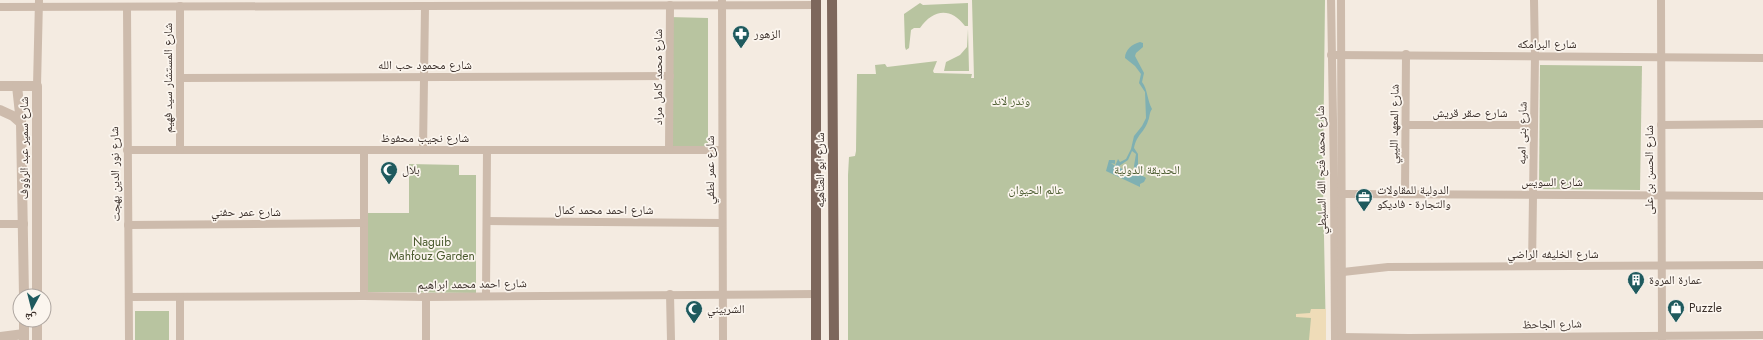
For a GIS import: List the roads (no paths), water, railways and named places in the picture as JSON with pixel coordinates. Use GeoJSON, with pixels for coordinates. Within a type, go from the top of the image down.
{"type":"FeatureCollection","features":[{"type":"Feature","properties":{"kind":"main road","name":"شارع ابو العتاهيه"},"geometry":{"type":"LineString","coordinates":[[832,0],[834,340]]}},
{"type":"Feature","properties":{"kind":"main road","name":"شارع ابو العتاهيه"},"geometry":{"type":"LineString","coordinates":[[816,3],[816,340]]}},
{"type":"Feature","properties":{"kind":"street","name":"شارع محمد فتح الله السليطي"},"geometry":{"type":"LineString","coordinates":[[1331,0],[1334,187],[1340,339]]}},
{"type":"Feature","properties":{"kind":"street","name":"شارع محمد فتح الله السليطي"},"geometry":{"type":"LineString","coordinates":[[1340,339],[1342,272],[1341,0]]}},
{"type":"Feature","properties":{"kind":"street","name":"شارع بنى اميه"},"geometry":{"type":"LineString","coordinates":[[1532,266],[1536,56],[1534,0]]}},
{"type":"Feature","properties":{"kind":"street","name":"شارع الحسن بن على"},"geometry":{"type":"LineString","coordinates":[[1661,0],[1660,195],[1662,338]]}},
{"type":"Feature","properties":{"kind":"street"},"geometry":{"type":"LineString","coordinates":[[0,7],[40,3],[127,7],[340,4],[425,7],[507,3],[670,5],[722,2],[816,3]]}},
{"type":"Feature","properties":{"kind":"street","name":"شارع عمر لطفي"},"geometry":{"type":"LineString","coordinates":[[722,2],[723,340]]}},
{"type":"Feature","properties":{"kind":"street","name":"شارع سمير عبد الرؤوف"},"geometry":{"type":"LineString","coordinates":[[37,288],[37,86],[40,3]]}},
{"type":"Feature","properties":{"kind":"street","name":"شارع محمد كامل مراد"},"geometry":{"type":"LineString","coordinates":[[669,150],[670,5]]}},
{"type":"Feature","properties":{"kind":"street","name":"شارع المستشار سيد فهيم"},"geometry":{"type":"LineString","coordinates":[[180,6],[180,150]]}},
{"type":"Feature","properties":{"kind":"street","name":"شارع نور الدين بهجت"},"geometry":{"type":"LineString","coordinates":[[127,7],[129,340]]}},
{"type":"Feature","properties":{"kind":"street"},"geometry":{"type":"LineString","coordinates":[[423,150],[425,7]]}},
{"type":"Feature","properties":{"kind":"street","name":"شارع البرامكه"},"geometry":{"type":"LineString","coordinates":[[1331,55],[1406,54],[1763,58]]}},
{"type":"Feature","properties":{"kind":"street","name":"شارع المعهد الليبي"},"geometry":{"type":"LineString","coordinates":[[1405,194],[1406,54]]}},
{"type":"Feature","properties":{"kind":"street","name":"شارع محمود حب الله"},"geometry":{"type":"LineString","coordinates":[[180,78],[670,76]]}},
{"type":"Feature","properties":{"kind":"street"},"geometry":{"type":"LineString","coordinates":[[0,86],[37,86]]}},
{"type":"Feature","properties":{"kind":"street","name":"شارع سمير عبد الرؤوف"},"geometry":{"type":"LineString","coordinates":[[17,86],[21,123],[24,288]]}},
{"type":"Feature","properties":{"kind":"street"},"geometry":{"type":"LineString","coordinates":[[0,110],[13,116],[21,123]]}},
{"type":"Feature","properties":{"kind":"street"},"geometry":{"type":"LineString","coordinates":[[1661,125],[1763,124]]}},
{"type":"Feature","properties":{"kind":"street","name":"شارع صقر قريش"},"geometry":{"type":"LineString","coordinates":[[1406,125],[1534,125]]}},
{"type":"Feature","properties":{"kind":"street","name":"شارع نجيب محفوظ"},"geometry":{"type":"LineString","coordinates":[[127,150],[722,150]]}},
{"type":"Feature","properties":{"kind":"street"},"geometry":{"type":"LineString","coordinates":[[364,150],[364,296]]}},
{"type":"Feature","properties":{"kind":"street"},"geometry":{"type":"LineString","coordinates":[[486,296],[487,150]]}},
{"type":"Feature","properties":{"kind":"street","name":"شارع السويس"},"geometry":{"type":"LineString","coordinates":[[1342,194],[1763,196]]}},
{"type":"Feature","properties":{"kind":"street","name":"شارع احمد محمد كمال"},"geometry":{"type":"LineString","coordinates":[[487,221],[722,223]]}},
{"type":"Feature","properties":{"kind":"street","name":"شارع عمر حفني"},"geometry":{"type":"LineString","coordinates":[[128,225],[364,223]]}},
{"type":"Feature","properties":{"kind":"street"},"geometry":{"type":"LineString","coordinates":[[0,224],[24,224]]}},
{"type":"Feature","properties":{"kind":"street","name":"شارع الخليفه الراضي"},"geometry":{"type":"LineString","coordinates":[[1342,272],[1388,267],[1763,265]]}},
{"type":"Feature","properties":{"kind":"street"},"geometry":{"type":"LineString","coordinates":[[670,294],[671,340]]}},
{"type":"Feature","properties":{"kind":"street","name":"شارع احمد محمد ابراهيم"},"geometry":{"type":"LineString","coordinates":[[129,297],[426,297],[815,294]]}},
{"type":"Feature","properties":{"kind":"street"},"geometry":{"type":"LineString","coordinates":[[180,297],[180,340]]}},
{"type":"Feature","properties":{"kind":"street"},"geometry":{"type":"LineString","coordinates":[[426,297],[426,340]]}},
{"type":"Feature","properties":{"kind":"street"},"geometry":{"type":"LineString","coordinates":[[37,328],[37,340]]}},
{"type":"Feature","properties":{"kind":"street","name":"شارع الجاحظ"},"geometry":{"type":"LineString","coordinates":[[1340,339],[1662,338],[1763,335]]}},
{"type":"Feature","properties":{"kind":"street"},"geometry":{"type":"LineString","coordinates":[[0,337],[24,337]]}},
{"type":"Feature","properties":{"kind":"water"},"geometry":{"type":"Polygon","coordinates":[[[1137,43],[1143,43],[1143,47],[1136,53],[1135,56],[1144,73],[1142,82],[1152,109],[1149,120],[1134,148],[1138,154],[1138,173],[1146,178],[1144,182],[1140,184],[1140,187],[1106,171],[1109,160],[1115,160],[1115,164],[1111,163],[1115,166],[1118,159],[1120,162],[1126,159],[1131,149],[1134,136],[1146,118],[1145,92],[1139,83],[1141,74],[1135,66],[1125,58],[1128,50],[1137,43]],[[1132,151],[1128,160],[1119,166],[1125,172],[1132,172],[1134,175],[1136,174],[1134,166],[1136,154],[1132,151]]]}},
{"type":"Feature","properties":{"kind":"place","name":"الزهور"},"geometry":{"type":"Point","coordinates":[741,49]}},
{"type":"Feature","properties":{"kind":"place","name":"بلال"},"geometry":{"type":"Point","coordinates":[389,185]}},
{"type":"Feature","properties":{"kind":"place","name":"الدولية للمقاولات والتجارة - فاديكو"},"geometry":{"type":"Point","coordinates":[1364,212]}},
{"type":"Feature","properties":{"kind":"place","name":"عمارة المروة"},"geometry":{"type":"Point","coordinates":[1636,295]}},
{"type":"Feature","properties":{"kind":"place","name":"Puzzle"},"geometry":{"type":"Point","coordinates":[1676,323]}},
{"type":"Feature","properties":{"kind":"place","name":"الشربيني"},"geometry":{"type":"Point","coordinates":[694,324]}},
{"type":"Feature","properties":{"kind":"park label","name":"وندر لاند"},"geometry":{"type":"Point","coordinates":[1011,101]}},
{"type":"Feature","properties":{"kind":"park label","name":"الحديقة الدولية"},"geometry":{"type":"Point","coordinates":[1147,170]}},
{"type":"Feature","properties":{"kind":"park label","name":"عالم الحيوان"},"geometry":{"type":"Point","coordinates":[1036,190]}},
{"type":"Feature","properties":{"kind":"park label","name":"Naguib Mahfouz Garden"},"geometry":{"type":"Point","coordinates":[432,249]}}]}
